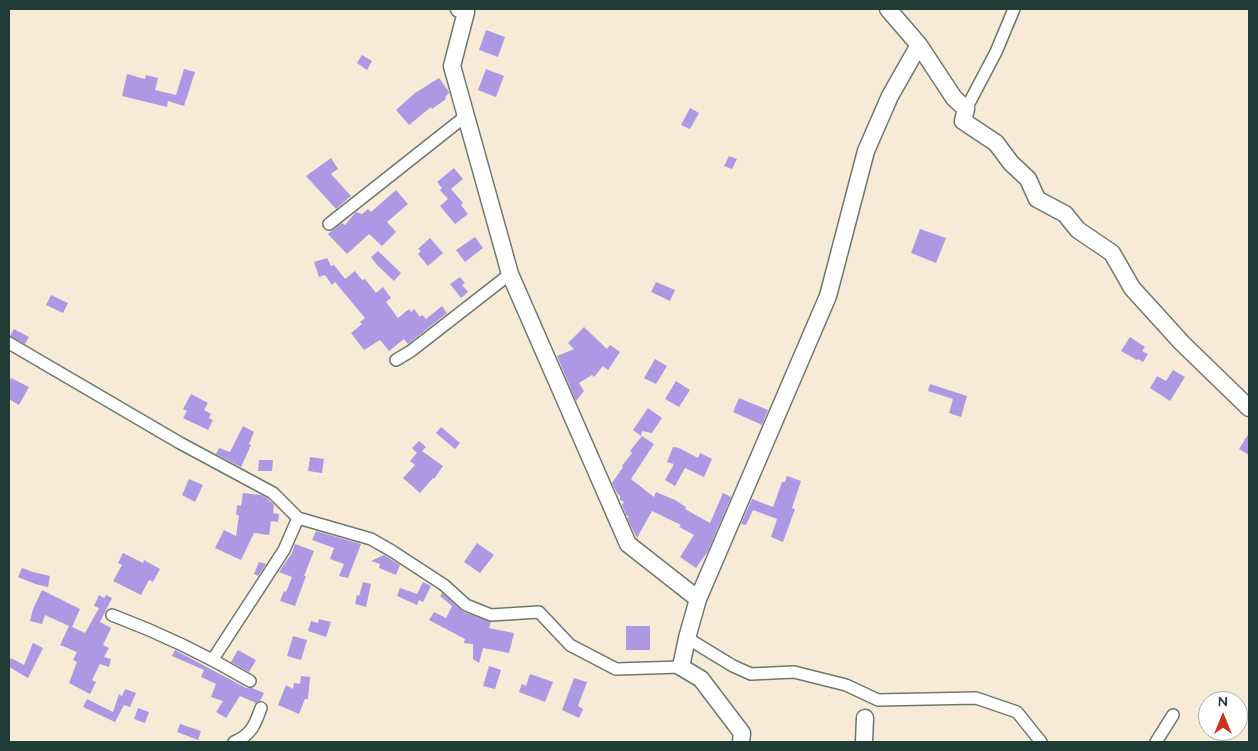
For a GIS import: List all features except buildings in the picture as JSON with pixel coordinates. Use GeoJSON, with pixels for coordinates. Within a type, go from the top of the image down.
{"type":"FeatureCollection","features":[{"type":"Feature","properties":{"kind":"street"},"geometry":{"type":"LineString","coordinates":[[459,9],[466,12],[452,66],[510,274],[628,544],[698,599]]}},
{"type":"Feature","properties":{"kind":"street"},"geometry":{"type":"LineString","coordinates":[[888,9],[919,45],[954,98],[966,108]]}},
{"type":"Feature","properties":{"kind":"street"},"geometry":{"type":"LineString","coordinates":[[1014,9],[996,52],[966,108],[963,121],[996,143],[1011,163],[1028,179],[1037,199],[1065,214],[1078,230],[1112,254],[1132,288],[1182,343],[1232,394],[1249,408]]}},
{"type":"Feature","properties":{"kind":"street"},"geometry":{"type":"LineString","coordinates":[[681,667],[698,599],[828,296],[866,151],[890,96],[919,45]]}},
{"type":"Feature","properties":{"kind":"street"},"geometry":{"type":"LineString","coordinates":[[329,224],[467,115]]}},
{"type":"Feature","properties":{"kind":"street"},"geometry":{"type":"LineString","coordinates":[[396,360],[411,351],[510,274]]}},
{"type":"Feature","properties":{"kind":"street"},"geometry":{"type":"LineString","coordinates":[[9,343],[180,443],[273,493],[298,518],[370,539],[392,551],[444,585],[466,605],[491,615],[539,612],[570,645],[616,669],[681,667],[701,679],[742,733],[741,742]]}},
{"type":"Feature","properties":{"kind":"street"},"geometry":{"type":"LineString","coordinates":[[213,659],[284,550],[298,518]]}},
{"type":"Feature","properties":{"kind":"street"},"geometry":{"type":"LineString","coordinates":[[112,615],[152,630],[213,659],[250,681]]}},
{"type":"Feature","properties":{"kind":"street"},"geometry":{"type":"LineString","coordinates":[[686,644],[752,674],[794,672],[846,685],[878,700],[976,698],[1017,712],[1041,742]]}},
{"type":"Feature","properties":{"kind":"street"},"geometry":{"type":"LineString","coordinates":[[234,742],[245,737],[255,724],[261,708]]}},
{"type":"Feature","properties":{"kind":"street"},"geometry":{"type":"LineString","coordinates":[[1156,742],[1173,715]]}},
{"type":"Feature","properties":{"kind":"street"},"geometry":{"type":"LineString","coordinates":[[864,742],[865,718]]}}]}
